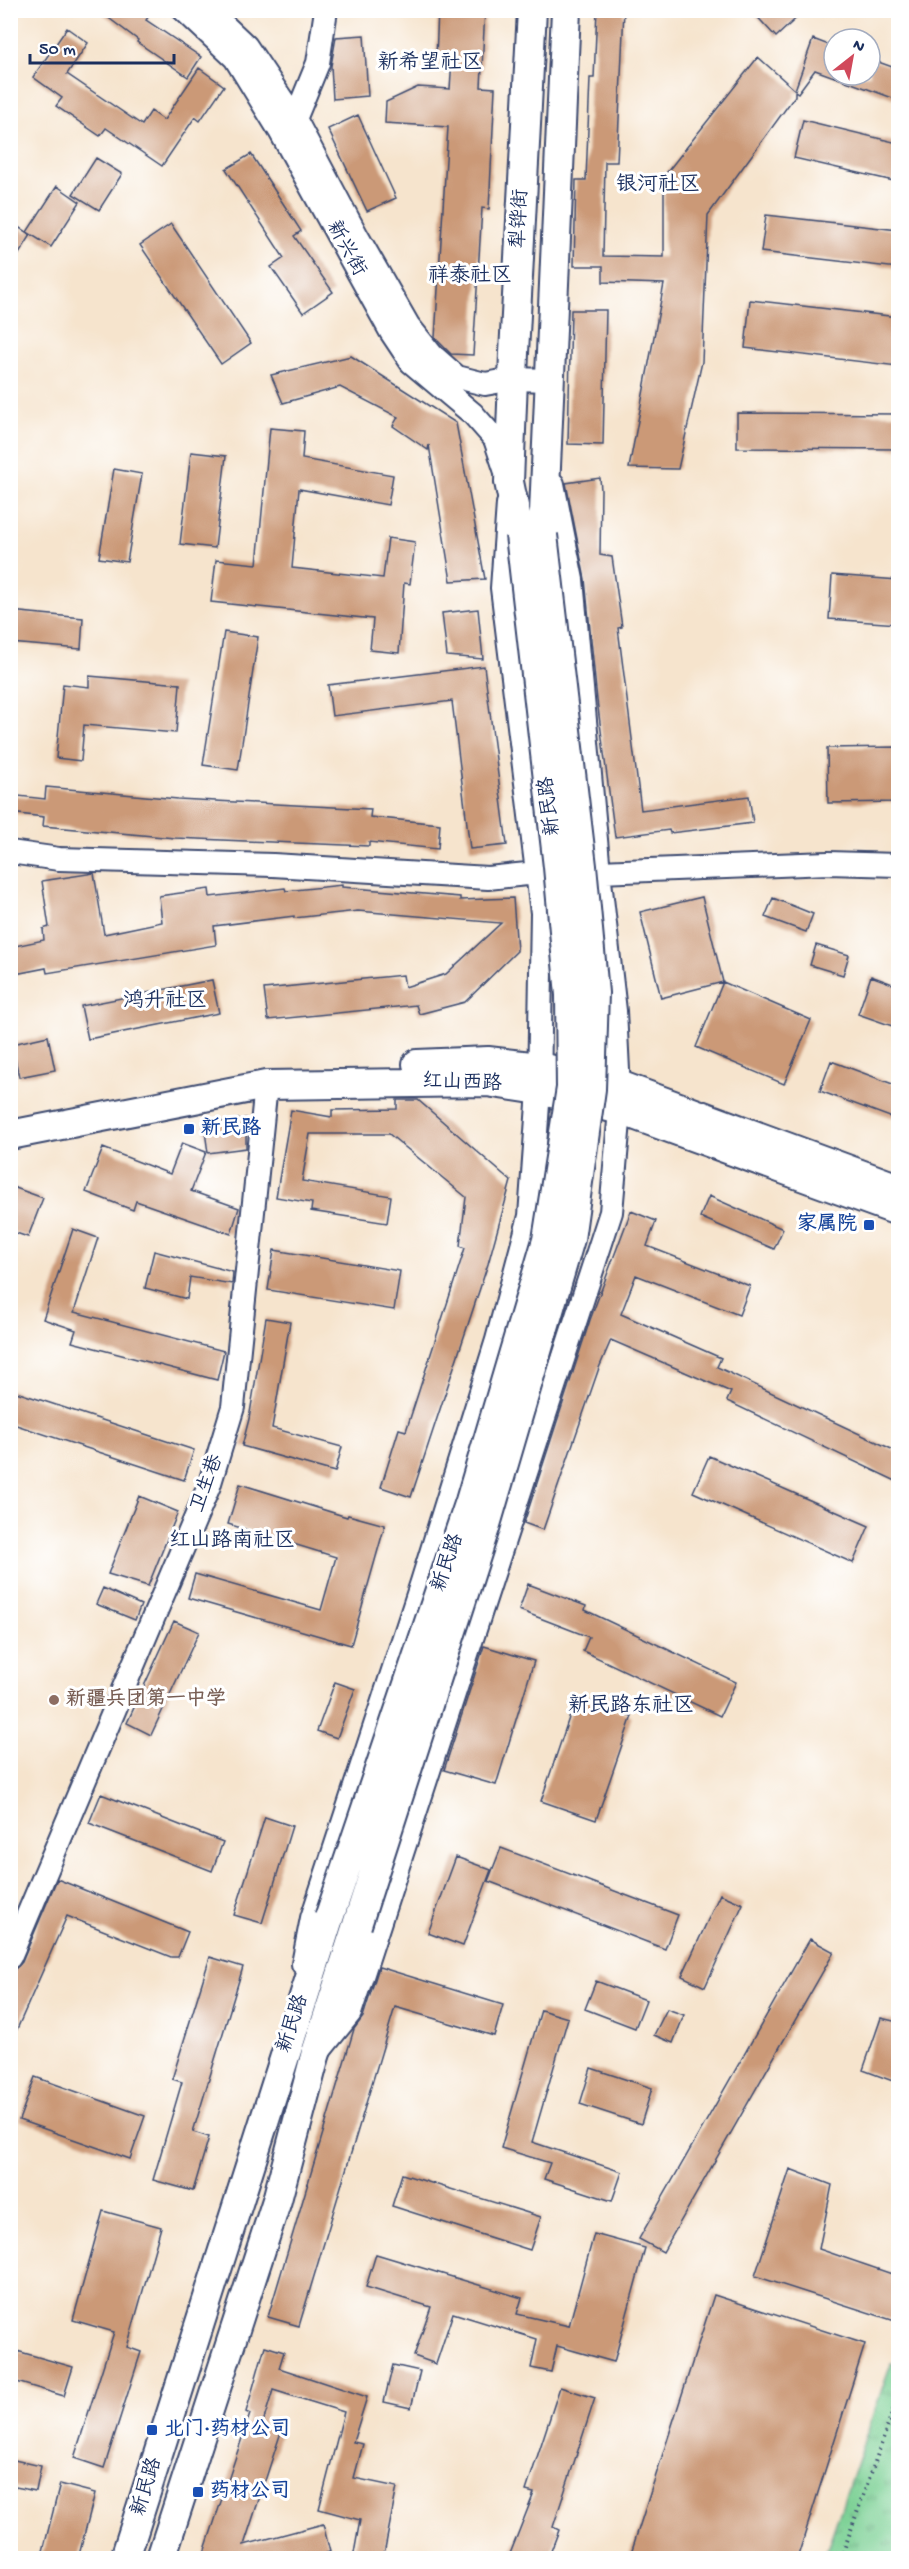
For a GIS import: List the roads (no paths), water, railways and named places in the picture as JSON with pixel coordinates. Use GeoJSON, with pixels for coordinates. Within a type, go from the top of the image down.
{"type":"FeatureCollection","features":[{"type":"Feature","properties":{"kind":"main road","name":"犁铧街"},"geometry":{"type":"LineString","coordinates":[[531,535],[509,482],[532,10]]}},
{"type":"Feature","properties":{"kind":"main road","name":"犁铧街"},"geometry":{"type":"LineString","coordinates":[[531,535],[546,452],[566,10]]}},
{"type":"Feature","properties":{"kind":"main road","name":"新民路"},"geometry":{"type":"LineString","coordinates":[[125,2559],[289,2039],[470,1501],[547,1240],[571,1088],[570,995],[531,535]]}},
{"type":"Feature","properties":{"kind":"main road","name":"新民路"},"geometry":{"type":"LineString","coordinates":[[161,2559],[277,2200],[315,2056],[485,1528],[570,1239],[589,1101],[594,993],[582,867],[531,535]]}},
{"type":"Feature","properties":{"kind":"main road","name":"红山西路"},"geometry":{"type":"LineString","coordinates":[[10,1115],[266,1069],[488,1061],[539,1079],[620,1097],[898,1188]]}},
{"type":"Feature","properties":{"kind":"main road","name":"红山西路"},"geometry":{"type":"LineString","coordinates":[[10,1135],[266,1085],[487,1082],[539,1079]]}},
{"type":"Feature","properties":{"kind":"main road","name":"红山西路"},"geometry":{"type":"LineString","coordinates":[[620,1097],[898,1210]]}},
{"type":"Feature","properties":{"kind":"street","name":"新兴街"},"geometry":{"type":"LineString","coordinates":[[184,10],[235,58],[280,131],[391,332],[411,362],[473,414],[495,439],[509,482]]}},
{"type":"Feature","properties":{"kind":"street","name":"新兴街"},"geometry":{"type":"LineString","coordinates":[[208,10],[246,46],[295,119],[357,237],[408,325],[432,355],[458,377],[485,384],[513,379],[550,380]]}},
{"type":"Feature","properties":{"kind":"street"},"geometry":{"type":"LineString","coordinates":[[295,119],[318,63],[326,10]]}},
{"type":"Feature","properties":{"kind":"street"},"geometry":{"type":"LineString","coordinates":[[315,2056],[350,2013],[611,1212],[620,1097],[615,1011],[599,872],[572,580],[546,452]]}},
{"type":"Feature","properties":{"kind":"street"},"geometry":{"type":"LineString","coordinates":[[289,2039],[312,1918],[498,1340],[531,1216],[539,1079],[542,913],[502,588],[509,482]]}},
{"type":"Feature","properties":{"kind":"street"},"geometry":{"type":"LineString","coordinates":[[10,852],[59,859],[273,865],[488,878],[537,873]]}},
{"type":"Feature","properties":{"kind":"street"},"geometry":{"type":"LineString","coordinates":[[599,872],[828,863],[898,865]]}},
{"type":"Feature","properties":{"kind":"street","name":"卫生巷"},"geometry":{"type":"LineString","coordinates":[[10,1957],[209,1486],[233,1407],[266,1085]]}},
{"type":"Feature","properties":{"kind":"place","name":"新民路"},"geometry":{"type":"Point","coordinates":[189,1129]}},
{"type":"Feature","properties":{"kind":"place","name":"家属院"},"geometry":{"type":"Point","coordinates":[869,1225]}},
{"type":"Feature","properties":{"kind":"place","name":"新疆兵团第一中学"},"geometry":{"type":"Point","coordinates":[54,1700]}},
{"type":"Feature","properties":{"kind":"place","name":"北门·药材公司"},"geometry":{"type":"Point","coordinates":[152,2430]}},
{"type":"Feature","properties":{"kind":"place","name":"药材公司"},"geometry":{"type":"Point","coordinates":[198,2492]}},
{"type":"Feature","properties":{"kind":"district","name":"新希望社区"},"geometry":{"type":"Point","coordinates":[430,64]}},
{"type":"Feature","properties":{"kind":"district","name":"银河社区"},"geometry":{"type":"Point","coordinates":[658,186]}},
{"type":"Feature","properties":{"kind":"district","name":"祥泰社区"},"geometry":{"type":"Point","coordinates":[470,277]}},
{"type":"Feature","properties":{"kind":"district","name":"鸿升社区"},"geometry":{"type":"Point","coordinates":[165,1002]}},
{"type":"Feature","properties":{"kind":"district","name":"红山路南社区"},"geometry":{"type":"Point","coordinates":[232,1542]}},
{"type":"Feature","properties":{"kind":"district","name":"新民路东社区"},"geometry":{"type":"Point","coordinates":[631,1707]}}]}
